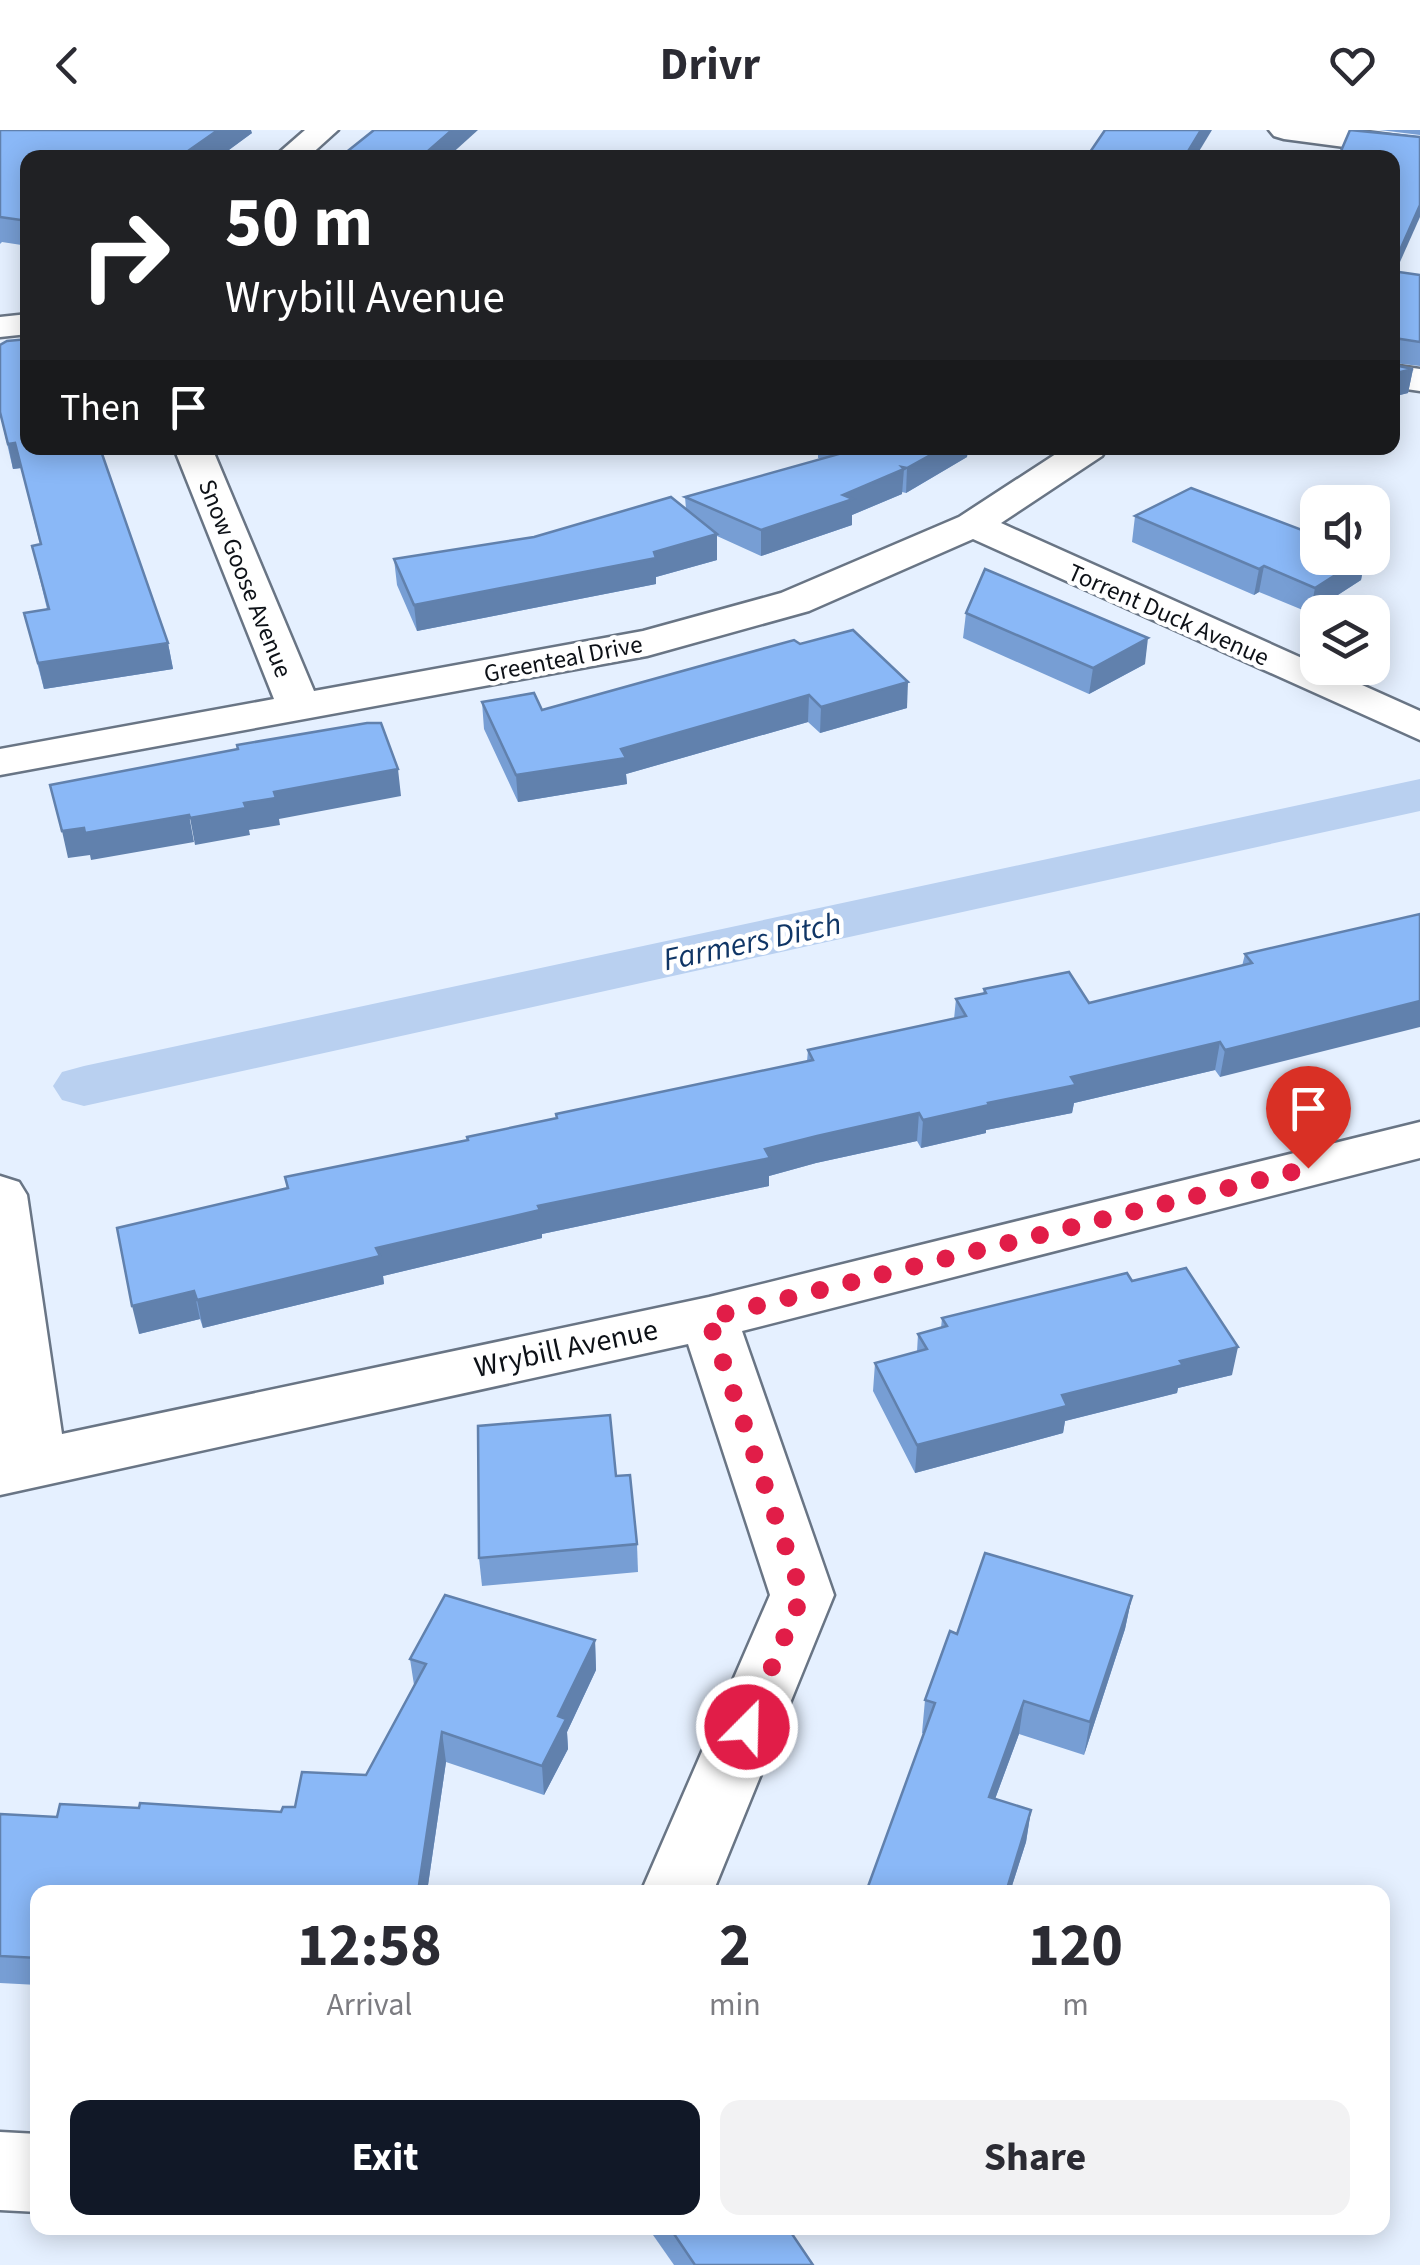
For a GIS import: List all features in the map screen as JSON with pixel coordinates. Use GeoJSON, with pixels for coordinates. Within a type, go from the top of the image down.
{"type":"FeatureCollection","features":[{"type":"Feature","properties":{"kind":"street"},"geometry":{"type":"LineString","coordinates":[[298,150],[323,130]]}},
{"type":"Feature","properties":{"kind":"street"},"geometry":{"type":"LineString","coordinates":[[1286,130],[1420,148]]}},
{"type":"Feature","properties":{"kind":"street","name":"Snow Goose Avenue"},"geometry":{"type":"LineString","coordinates":[[196,455],[298,708]]}},
{"type":"Feature","properties":{"kind":"street","name":"Greenteal Drive"},"geometry":{"type":"LineString","coordinates":[[0,762],[648,643],[795,602],[972,525],[1078,455]]}},
{"type":"Feature","properties":{"kind":"street","name":"Torrent Duck Avenue"},"geometry":{"type":"LineString","coordinates":[[972,525],[1420,728]]}},
{"type":"Feature","properties":{"kind":"street","name":"Wrybill Avenue"},"geometry":{"type":"LineString","coordinates":[[18,1466],[708,1318],[1420,1140]]}},
{"type":"Feature","properties":{"kind":"street"},"geometry":{"type":"LineString","coordinates":[[0,1195],[18,1466]]}},
{"type":"Feature","properties":{"kind":"street"},"geometry":{"type":"LineString","coordinates":[[681,1885],[802,1595],[708,1318]]}},
{"type":"Feature","properties":{"kind":"street"},"geometry":{"type":"LineString","coordinates":[[0,2170],[30,2172]]}},
{"type":"Feature","properties":{"kind":"building"},"geometry":{"type":"Polygon","coordinates":[[[0,130],[218,130],[189,150],[20,150],[20,220],[0,217],[0,130]]]}},
{"type":"Feature","properties":{"kind":"building"},"geometry":{"type":"Polygon","coordinates":[[[374,130],[452,130],[429,150],[349,150],[374,130]]]}},
{"type":"Feature","properties":{"kind":"building"},"geometry":{"type":"Polygon","coordinates":[[[1105,130],[1201,130],[1189,150],[1091,150],[1105,130]]]}},
{"type":"Feature","properties":{"kind":"building"},"geometry":{"type":"Polygon","coordinates":[[[1350,130],[1420,137],[1420,205],[1400,250],[1400,150],[1341,150],[1350,130]]]}},
{"type":"Feature","properties":{"kind":"building"},"geometry":{"type":"Polygon","coordinates":[[[1400,272],[1420,275],[1420,342],[1400,339],[1400,272]]]}},
{"type":"Feature","properties":{"kind":"building"},"geometry":{"type":"Polygon","coordinates":[[[20,340],[20,455],[102,455],[168,643],[38,663],[24,613],[49,609],[32,546],[41,544],[15,443],[8,444],[0,412],[0,345],[20,340]]]}},
{"type":"Feature","properties":{"kind":"building"},"geometry":{"type":"Polygon","coordinates":[[[836,455],[930,455],[843,495],[853,499],[761,530],[685,497],[836,455]]]}},
{"type":"Feature","properties":{"kind":"building"},"geometry":{"type":"Polygon","coordinates":[[[1191,488],[1300,529],[1300,575],[1335,575],[1315,588],[1264,566],[1259,569],[1135,516],[1191,488]]]}},
{"type":"Feature","properties":{"kind":"building"},"geometry":{"type":"Polygon","coordinates":[[[671,497],[717,534],[654,552],[656,558],[414,605],[394,559],[534,537],[671,497]]]}},
{"type":"Feature","properties":{"kind":"building"},"geometry":{"type":"Polygon","coordinates":[[[985,569],[1148,638],[1093,668],[966,613],[985,569]]]}},
{"type":"Feature","properties":{"kind":"building"},"geometry":{"type":"Polygon","coordinates":[[[853,630],[908,682],[821,707],[809,695],[621,749],[626,758],[516,775],[482,702],[534,693],[542,710],[794,640],[800,644],[853,630]]]}},
{"type":"Feature","properties":{"kind":"building"},"geometry":{"type":"Polygon","coordinates":[[[381,723],[398,769],[274,792],[276,798],[244,803],[246,808],[85,833],[84,828],[62,831],[50,785],[238,749],[237,745],[381,723]]]}},
{"type":"Feature","properties":{"kind":"building"},"geometry":{"type":"Polygon","coordinates":[[[1420,914],[1420,1001],[1225,1050],[1220,1042],[1071,1077],[1076,1085],[923,1120],[919,1113],[817,1136],[765,1149],[770,1158],[538,1206],[540,1210],[376,1248],[380,1256],[197,1300],[194,1291],[132,1306],[117,1228],[288,1188],[285,1177],[468,1140],[467,1137],[557,1118],[556,1114],[813,1060],[808,1050],[966,1016],[956,999],[986,993],[984,989],[1069,972],[1089,1003],[1252,963],[1245,954],[1420,914]]]}},
{"type":"Feature","properties":{"kind":"building"},"geometry":{"type":"Polygon","coordinates":[[[1186,1268],[1238,1347],[1062,1395],[1067,1406],[917,1445],[875,1363],[927,1349],[918,1334],[947,1326],[942,1318],[1127,1273],[1132,1281],[1186,1268]]]}},
{"type":"Feature","properties":{"kind":"building"},"geometry":{"type":"Polygon","coordinates":[[[610,1415],[616,1476],[630,1475],[637,1544],[479,1558],[478,1426],[610,1415]]]}},
{"type":"Feature","properties":{"kind":"building"},"geometry":{"type":"Polygon","coordinates":[[[985,1553],[1132,1596],[1090,1722],[1024,1701],[989,1797],[1031,1810],[1008,1885],[869,1885],[935,1703],[925,1700],[950,1631],[957,1634],[985,1553]]]}},
{"type":"Feature","properties":{"kind":"building"},"geometry":{"type":"Polygon","coordinates":[[[445,1595],[595,1640],[558,1716],[566,1719],[542,1766],[442,1732],[419,1885],[30,1885],[30,1958],[0,1956],[0,1814],[57,1817],[60,1804],[139,1808],[140,1803],[281,1812],[283,1807],[295,1807],[302,1772],[366,1775],[426,1664],[410,1659],[445,1595]]]}},
{"type":"Feature","properties":{"kind":"building"},"geometry":{"type":"Polygon","coordinates":[[[675,2235],[793,2235],[813,2265],[695,2265],[675,2235]]]}},
{"type":"Feature","properties":{"kind":"waterway","name":"Farmers Ditch"},"geometry":{"type":"LineString","coordinates":[[84,1086],[1420,795]]}},
{"type":"Feature","properties":{"kind":"route"},"geometry":{"type":"LineString","coordinates":[[747,1727],[802,1595],[708,1318],[1308,1168]]}}]}
